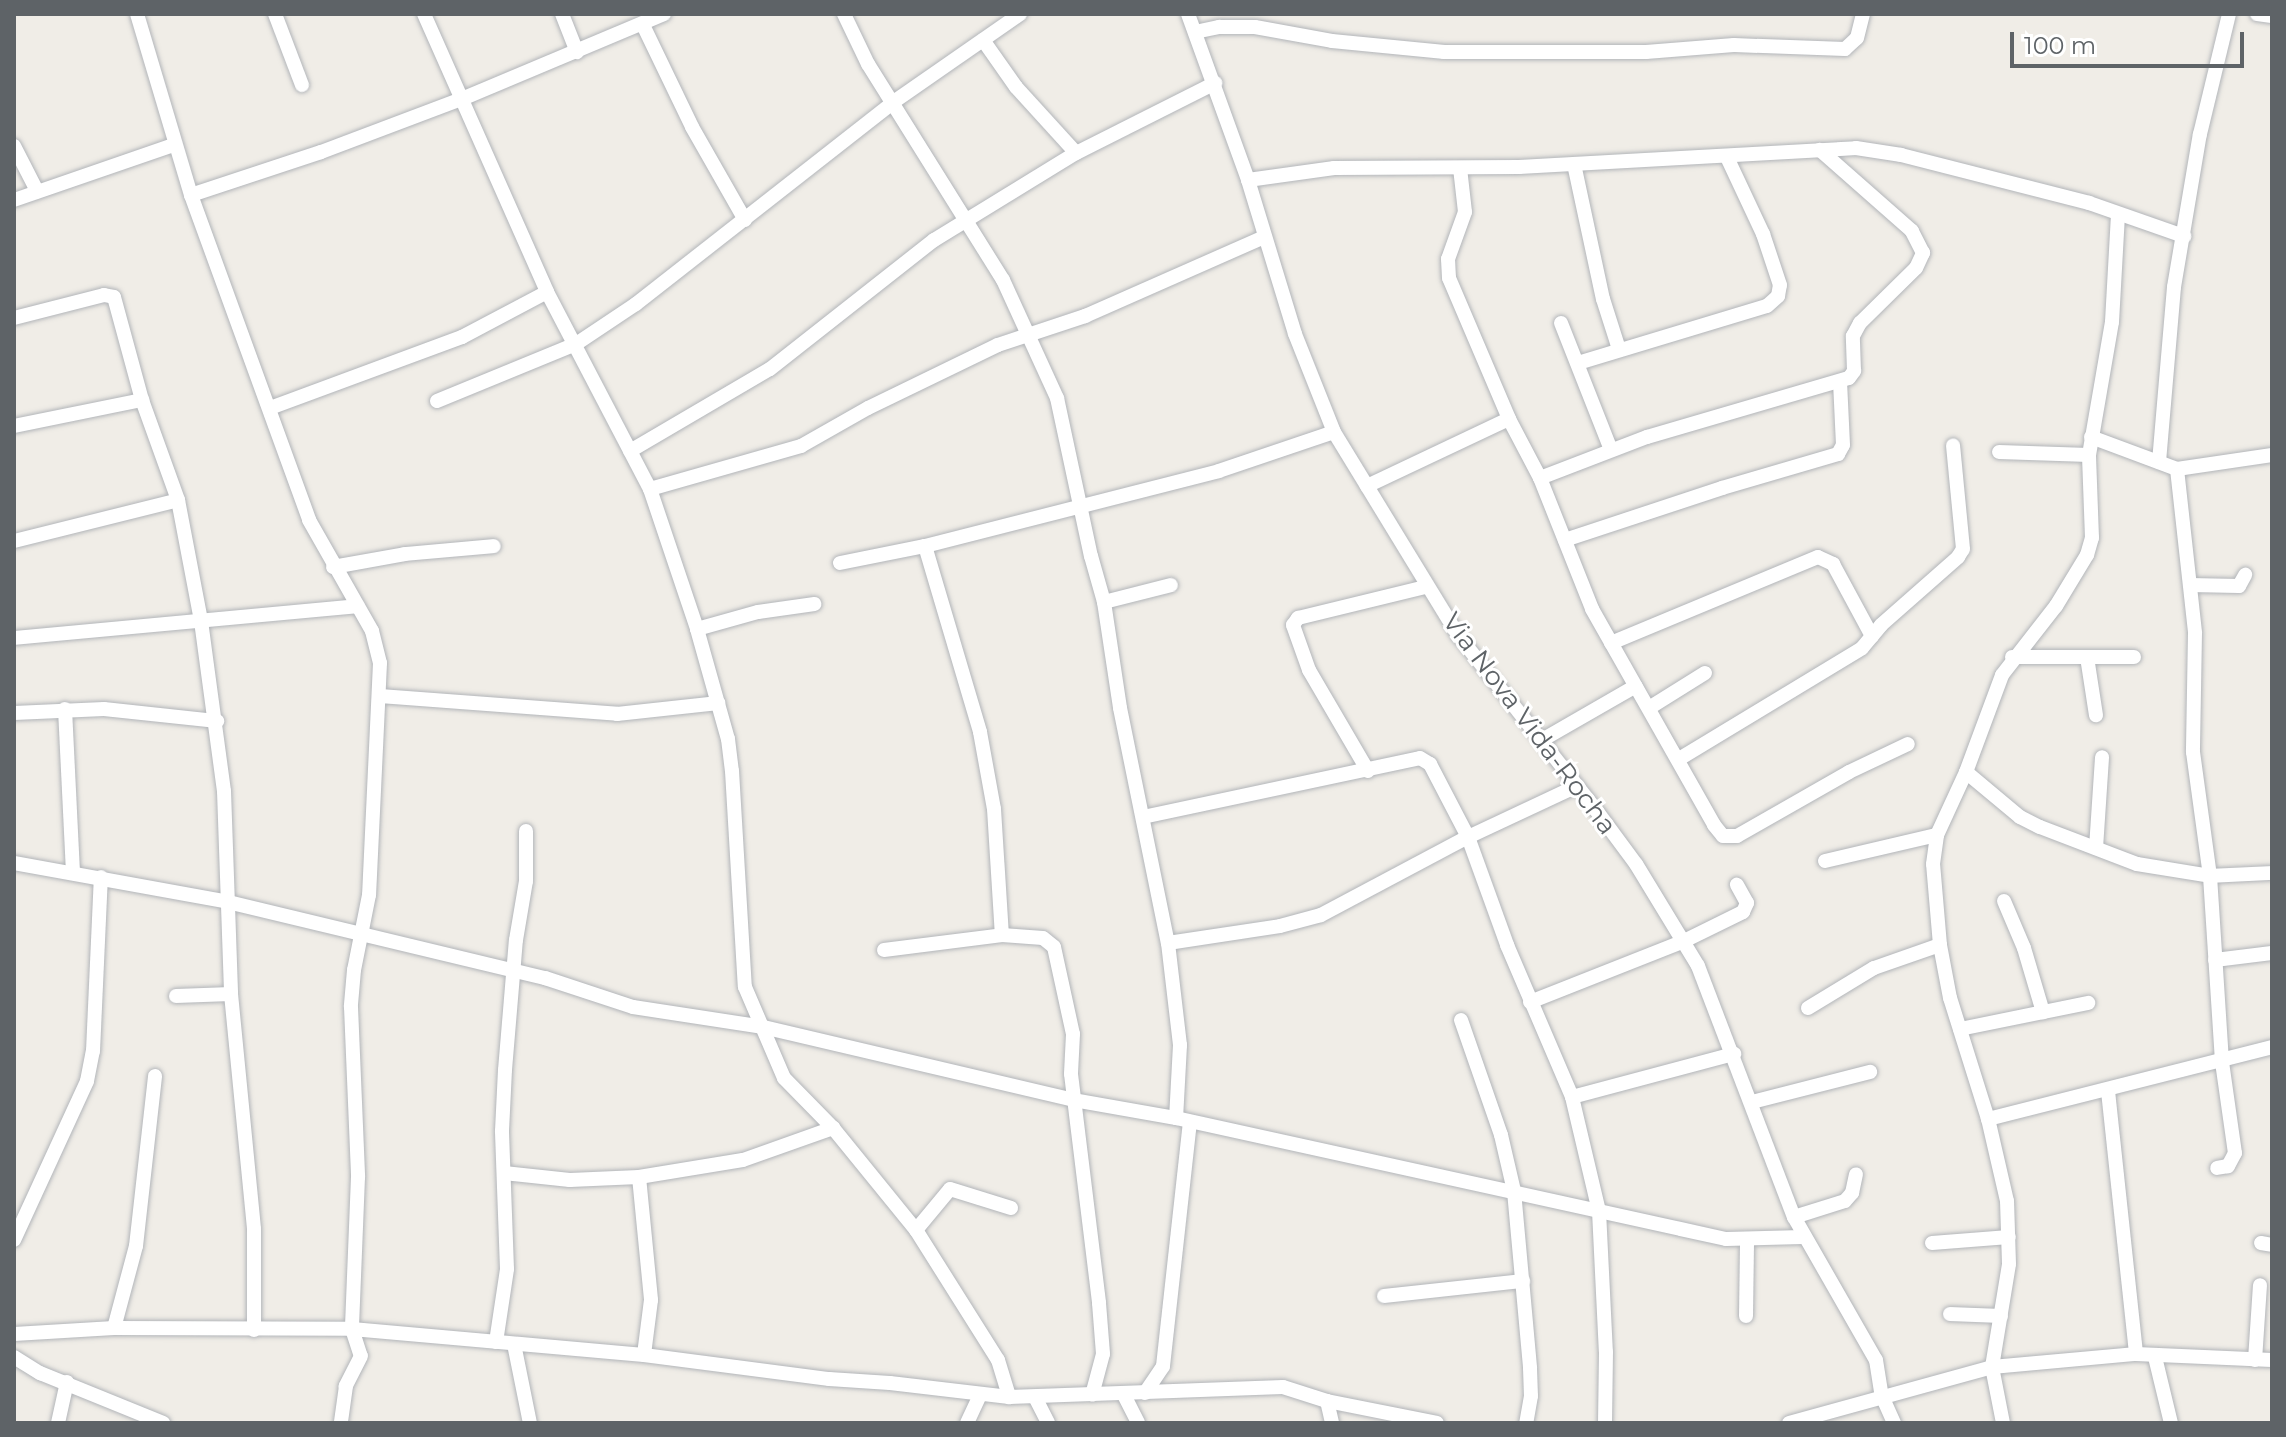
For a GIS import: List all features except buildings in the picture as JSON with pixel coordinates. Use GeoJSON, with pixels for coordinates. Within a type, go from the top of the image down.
{"type":"FeatureCollection","features":[{"type":"Feature","properties":{"kind":"street"},"geometry":{"type":"LineString","coordinates":[[137,14],[174,145],[309,520],[333,567],[358,606],[375,642],[380,663],[380,696],[374,738],[369,895],[354,970],[351,1007],[358,1177],[352,1329],[361,1356],[346,1386],[341,1423]]}},
{"type":"Feature","properties":{"kind":"street"},"geometry":{"type":"LineString","coordinates":[[275,14],[287,55],[302,85]]}},
{"type":"Feature","properties":{"kind":"street"},"geometry":{"type":"LineString","coordinates":[[424,14],[464,98],[547,292],[650,489],[718,703],[732,771],[743,977],[784,1078],[833,1128],[916,1230],[998,1360],[1009,1397]]}},
{"type":"Feature","properties":{"kind":"street"},"geometry":{"type":"LineString","coordinates":[[562,14],[577,52]]}},
{"type":"Feature","properties":{"kind":"street"},"geometry":{"type":"LineString","coordinates":[[191,195],[321,152],[464,98],[664,14]]}},
{"type":"Feature","properties":{"kind":"street"},"geometry":{"type":"LineString","coordinates":[[844,14],[854,39],[967,221],[1029,333],[1057,398],[1104,602],[1120,708],[1168,943],[1180,1045],[1183,1120],[1163,1366],[1145,1393]]}},
{"type":"Feature","properties":{"kind":"street"},"geometry":{"type":"LineString","coordinates":[[437,401],[576,344],[636,304],[892,103],[1020,14]]}},
{"type":"Feature","properties":{"kind":"street","name":"Via Nova Vida-Rocha"},"geometry":{"type":"LineString","coordinates":[[1188,14],[1248,180],[1295,334],[1334,432],[1425,587],[1499,691],[1542,740],[1636,864],[1684,941],[1708,986],[1794,1217],[1803,1237],[1856,1319],[1876,1360],[1882,1396],[1894,1423]]}},
{"type":"Feature","properties":{"kind":"street"},"geometry":{"type":"LineString","coordinates":[[1195,32],[1219,27],[1255,27],[1332,41],[1444,52],[1633,53],[1734,45],[1845,49],[1857,38],[1863,14]]}},
{"type":"Feature","properties":{"kind":"street"},"geometry":{"type":"LineString","coordinates":[[2159,462],[2173,299],[2200,134],[2229,14]]}},
{"type":"Feature","properties":{"kind":"street"},"geometry":{"type":"LineString","coordinates":[[2257,14],[2272,16]]}},
{"type":"Feature","properties":{"kind":"street"},"geometry":{"type":"LineString","coordinates":[[643,25],[692,127],[745,220]]}},
{"type":"Feature","properties":{"kind":"street"},"geometry":{"type":"LineString","coordinates":[[983,40],[1016,87],[1076,153]]}},
{"type":"Feature","properties":{"kind":"street"},"geometry":{"type":"LineString","coordinates":[[630,451],[770,369],[888,273],[967,221],[1076,153],[1215,83]]}},
{"type":"Feature","properties":{"kind":"street"},"geometry":{"type":"LineString","coordinates":[[14,200],[174,145]]}},
{"type":"Feature","properties":{"kind":"street"},"geometry":{"type":"LineString","coordinates":[[14,146],[37,191]]}},
{"type":"Feature","properties":{"kind":"street"},"geometry":{"type":"LineString","coordinates":[[1248,180],[1334,168],[1574,164],[1856,148],[1901,155],[2089,203],[2184,236]]}},
{"type":"Feature","properties":{"kind":"street"},"geometry":{"type":"LineString","coordinates":[[1540,478],[1611,450],[1840,381],[1854,371],[1853,336],[1860,323],[1916,268],[1923,253],[1912,231],[1820,150]]}},
{"type":"Feature","properties":{"kind":"street"},"geometry":{"type":"LineString","coordinates":[[1578,363],[1767,306],[1778,296],[1780,285],[1763,234],[1727,157]]}},
{"type":"Feature","properties":{"kind":"street"},"geometry":{"type":"LineString","coordinates":[[1574,164],[1603,299],[1619,349]]}},
{"type":"Feature","properties":{"kind":"street"},"geometry":{"type":"LineString","coordinates":[[1460,168],[1465,212],[1447,268],[1509,419],[1540,478],[1592,609],[1714,825],[1723,836],[1737,836],[1849,772],[1908,744]]}},
{"type":"Feature","properties":{"kind":"street"},"geometry":{"type":"LineString","coordinates":[[2003,1423],[1992,1367],[2009,1264],[2007,1201],[1940,945],[1933,864],[1937,835],[2012,657],[2056,606],[2087,555],[2092,538],[2089,455],[2112,322],[2118,215]]}},
{"type":"Feature","properties":{"kind":"street"},"geometry":{"type":"LineString","coordinates":[[650,489],[801,446],[868,408],[1029,333],[1085,316],[1264,237]]}},
{"type":"Feature","properties":{"kind":"street"},"geometry":{"type":"LineString","coordinates":[[270,408],[462,337],[547,292]]}},
{"type":"Feature","properties":{"kind":"street"},"geometry":{"type":"LineString","coordinates":[[14,318],[104,295],[114,297],[142,400],[178,500],[217,721],[231,994],[249,1150],[254,1330]]}},
{"type":"Feature","properties":{"kind":"street"},"geometry":{"type":"LineString","coordinates":[[1561,323],[1611,450]]}},
{"type":"Feature","properties":{"kind":"street"},"geometry":{"type":"LineString","coordinates":[[1565,540],[1722,488],[1838,454],[1843,445],[1840,381]]}},
{"type":"Feature","properties":{"kind":"street"},"geometry":{"type":"LineString","coordinates":[[14,426],[142,400]]}},
{"type":"Feature","properties":{"kind":"street"},"geometry":{"type":"LineString","coordinates":[[1367,486],[1509,419]]}},
{"type":"Feature","properties":{"kind":"street"},"geometry":{"type":"LineString","coordinates":[[840,563],[925,546],[1219,471],[1334,432]]}},
{"type":"Feature","properties":{"kind":"street"},"geometry":{"type":"LineString","coordinates":[[2091,437],[2177,469],[2272,455]]}},
{"type":"Feature","properties":{"kind":"street"},"geometry":{"type":"LineString","coordinates":[[1679,759],[1862,648],[1946,571],[1963,549],[1953,445]]}},
{"type":"Feature","properties":{"kind":"street"},"geometry":{"type":"LineString","coordinates":[[1999,452],[2089,455]]}},
{"type":"Feature","properties":{"kind":"street"},"geometry":{"type":"LineString","coordinates":[[2177,469],[2195,644],[2193,752],[2210,876],[2222,1062],[2235,1153],[2228,1166],[2217,1168]]}},
{"type":"Feature","properties":{"kind":"street"},"geometry":{"type":"LineString","coordinates":[[14,541],[178,500]]}},
{"type":"Feature","properties":{"kind":"street"},"geometry":{"type":"LineString","coordinates":[[333,567],[405,554],[494,546]]}},
{"type":"Feature","properties":{"kind":"street"},"geometry":{"type":"LineString","coordinates":[[925,546],[980,732],[995,823],[1002,935]]}},
{"type":"Feature","properties":{"kind":"street"},"geometry":{"type":"LineString","coordinates":[[1611,643],[1818,557],[1833,564],[1872,636]]}},
{"type":"Feature","properties":{"kind":"street"},"geometry":{"type":"LineString","coordinates":[[2190,585],[2239,586],[2245,575]]}},
{"type":"Feature","properties":{"kind":"street"},"geometry":{"type":"LineString","coordinates":[[1104,602],[1171,585]]}},
{"type":"Feature","properties":{"kind":"street"},"geometry":{"type":"LineString","coordinates":[[1368,771],[1309,670],[1293,625],[1298,618],[1425,587]]}},
{"type":"Feature","properties":{"kind":"street"},"geometry":{"type":"LineString","coordinates":[[697,629],[758,612],[814,604]]}},
{"type":"Feature","properties":{"kind":"street"},"geometry":{"type":"LineString","coordinates":[[14,638],[358,606]]}},
{"type":"Feature","properties":{"kind":"street"},"geometry":{"type":"LineString","coordinates":[[2012,657],[2134,657]]}},
{"type":"Feature","properties":{"kind":"street"},"geometry":{"type":"LineString","coordinates":[[2087,657],[2096,715]]}},
{"type":"Feature","properties":{"kind":"street"},"geometry":{"type":"LineString","coordinates":[[1649,708],[1705,673]]}},
{"type":"Feature","properties":{"kind":"street"},"geometry":{"type":"LineString","coordinates":[[1542,740],[1636,686]]}},
{"type":"Feature","properties":{"kind":"street"},"geometry":{"type":"LineString","coordinates":[[380,696],[617,714],[718,703]]}},
{"type":"Feature","properties":{"kind":"street"},"geometry":{"type":"LineString","coordinates":[[65,709],[73,873]]}},
{"type":"Feature","properties":{"kind":"street"},"geometry":{"type":"LineString","coordinates":[[14,713],[104,709],[217,721]]}},
{"type":"Feature","properties":{"kind":"street"},"geometry":{"type":"LineString","coordinates":[[2096,848],[2102,757]]}},
{"type":"Feature","properties":{"kind":"street"},"geometry":{"type":"LineString","coordinates":[[1143,817],[1426,759],[1468,837],[1530,1002],[1572,1097],[1599,1211],[1607,1365],[1605,1423]]}},
{"type":"Feature","properties":{"kind":"street"},"geometry":{"type":"LineString","coordinates":[[1966,772],[2020,817],[2096,848],[2160,869],[2210,876],[2272,873]]}},
{"type":"Feature","properties":{"kind":"street"},"geometry":{"type":"LineString","coordinates":[[1168,943],[1280,926],[1321,915],[1468,837],[1577,786]]}},
{"type":"Feature","properties":{"kind":"street"},"geometry":{"type":"LineString","coordinates":[[496,1342],[507,1269],[502,1131],[512,971],[526,881],[526,831]]}},
{"type":"Feature","properties":{"kind":"street"},"geometry":{"type":"LineString","coordinates":[[1825,861],[1937,835]]}},
{"type":"Feature","properties":{"kind":"street"},"geometry":{"type":"LineString","coordinates":[[15,867],[101,877],[228,902],[545,978],[633,1007],[763,1027],[1074,1100],[1183,1120],[1726,1239],[1803,1237]]}},
{"type":"Feature","properties":{"kind":"street"},"geometry":{"type":"LineString","coordinates":[[14,1240],[87,1081],[93,1051],[101,877]]}},
{"type":"Feature","properties":{"kind":"street"},"geometry":{"type":"LineString","coordinates":[[1530,1002],[1684,941],[1743,912],[1747,903],[1737,885]]}},
{"type":"Feature","properties":{"kind":"street"},"geometry":{"type":"LineString","coordinates":[[2004,901],[2024,948],[2043,1012]]}},
{"type":"Feature","properties":{"kind":"street"},"geometry":{"type":"LineString","coordinates":[[884,950],[1002,935],[1043,938],[1054,947],[1067,992],[1073,1034],[1074,1100],[1103,1354],[1092,1395]]}},
{"type":"Feature","properties":{"kind":"street"},"geometry":{"type":"LineString","coordinates":[[1808,1008],[1874,968],[1940,945]]}},
{"type":"Feature","properties":{"kind":"street"},"geometry":{"type":"LineString","coordinates":[[2215,960],[2272,953]]}},
{"type":"Feature","properties":{"kind":"street"},"geometry":{"type":"LineString","coordinates":[[176,996],[231,994]]}},
{"type":"Feature","properties":{"kind":"street"},"geometry":{"type":"LineString","coordinates":[[1960,1029],[2088,1003]]}},
{"type":"Feature","properties":{"kind":"street"},"geometry":{"type":"LineString","coordinates":[[1461,1020],[1501,1135],[1514,1191],[1531,1396],[1526,1423]]}},
{"type":"Feature","properties":{"kind":"street"},"geometry":{"type":"LineString","coordinates":[[1988,1119],[2272,1047]]}},
{"type":"Feature","properties":{"kind":"street"},"geometry":{"type":"LineString","coordinates":[[1572,1097],[1734,1054]]}},
{"type":"Feature","properties":{"kind":"street"},"geometry":{"type":"LineString","coordinates":[[1752,1102],[1870,1072]]}},
{"type":"Feature","properties":{"kind":"street"},"geometry":{"type":"LineString","coordinates":[[114,1328],[136,1246],[155,1076]]}},
{"type":"Feature","properties":{"kind":"street"},"geometry":{"type":"LineString","coordinates":[[2108,1091],[2136,1354]]}},
{"type":"Feature","properties":{"kind":"street"},"geometry":{"type":"LineString","coordinates":[[504,1173],[570,1180],[639,1177],[743,1160],[833,1128]]}},
{"type":"Feature","properties":{"kind":"street"},"geometry":{"type":"LineString","coordinates":[[1794,1217],[1845,1201],[1852,1193],[1856,1174]]}},
{"type":"Feature","properties":{"kind":"street"},"geometry":{"type":"LineString","coordinates":[[639,1177],[651,1300],[644,1355]]}},
{"type":"Feature","properties":{"kind":"street"},"geometry":{"type":"LineString","coordinates":[[916,1230],[950,1189],[1011,1208]]}},
{"type":"Feature","properties":{"kind":"street"},"geometry":{"type":"LineString","coordinates":[[1932,1243],[2009,1237]]}},
{"type":"Feature","properties":{"kind":"street"},"geometry":{"type":"LineString","coordinates":[[1746,1316],[1747,1240]]}},
{"type":"Feature","properties":{"kind":"street"},"geometry":{"type":"LineString","coordinates":[[1384,1296],[1523,1281]]}},
{"type":"Feature","properties":{"kind":"street"},"geometry":{"type":"LineString","coordinates":[[2255,1360],[2260,1285]]}},
{"type":"Feature","properties":{"kind":"street"},"geometry":{"type":"LineString","coordinates":[[1950,1314],[2001,1316]]}},
{"type":"Feature","properties":{"kind":"street"},"geometry":{"type":"LineString","coordinates":[[14,1334],[114,1328],[352,1329],[644,1355],[1009,1397],[1283,1387],[1327,1401],[1437,1423]]}},
{"type":"Feature","properties":{"kind":"street"},"geometry":{"type":"LineString","coordinates":[[514,1344],[530,1423]]}},
{"type":"Feature","properties":{"kind":"street"},"geometry":{"type":"LineString","coordinates":[[1789,1423],[1992,1367],[2136,1354],[2272,1360]]}},
{"type":"Feature","properties":{"kind":"street"},"geometry":{"type":"LineString","coordinates":[[14,1357],[163,1423]]}},
{"type":"Feature","properties":{"kind":"street"},"geometry":{"type":"LineString","coordinates":[[2155,1357],[2171,1423]]}},
{"type":"Feature","properties":{"kind":"street"},"geometry":{"type":"LineString","coordinates":[[58,1423],[67,1382]]}},
{"type":"Feature","properties":{"kind":"street"},"geometry":{"type":"LineString","coordinates":[[967,1423],[980,1395]]}},
{"type":"Feature","properties":{"kind":"street"},"geometry":{"type":"LineString","coordinates":[[1124,1395],[1138,1423]]}},
{"type":"Feature","properties":{"kind":"street"},"geometry":{"type":"LineString","coordinates":[[1035,1397],[1048,1423]]}},
{"type":"Feature","properties":{"kind":"street"},"geometry":{"type":"LineString","coordinates":[[1327,1401],[1332,1423]]}}]}
